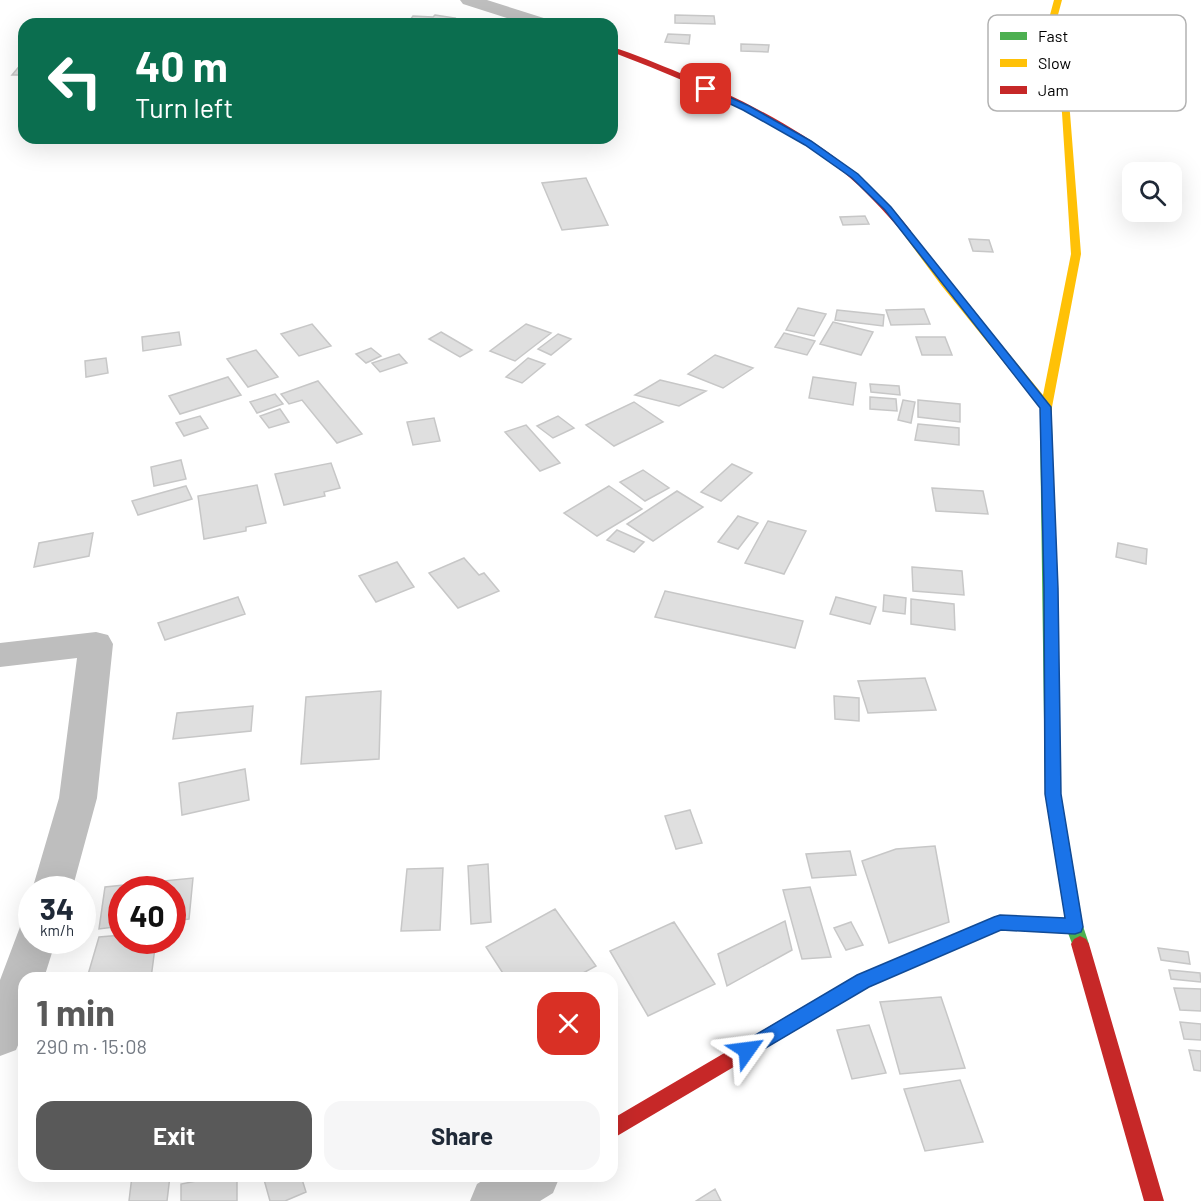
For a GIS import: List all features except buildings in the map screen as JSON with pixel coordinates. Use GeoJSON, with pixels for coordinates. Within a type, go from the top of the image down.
{"type":"FeatureCollection","features":[{"type":"Feature","properties":{"kind":"main road"},"geometry":{"type":"LineString","coordinates":[[1054,15],[1058,0]]}},
{"type":"Feature","properties":{"kind":"main road"},"geometry":{"type":"LineString","coordinates":[[618,51],[746,108],[808,143],[855,176],[888,208],[1046,407]]}},
{"type":"Feature","properties":{"kind":"main road"},"geometry":{"type":"LineString","coordinates":[[1066,111],[1076,254],[1046,407],[1053,794],[1075,927],[1154,1201]]}},
{"type":"Feature","properties":{"kind":"main road"},"geometry":{"type":"LineString","coordinates":[[618,1127],[863,981],[1000,922],[1075,927]]}},
{"type":"Feature","properties":{"kind":"street"},"geometry":{"type":"LineString","coordinates":[[469,0],[525,18]]}},
{"type":"Feature","properties":{"kind":"street"},"geometry":{"type":"LineString","coordinates":[[0,655],[96,644],[78,798],[56,876]]}},
{"type":"Feature","properties":{"kind":"street"},"geometry":{"type":"LineString","coordinates":[[24,972],[30,954]]}},
{"type":"Feature","properties":{"kind":"street"},"geometry":{"type":"LineString","coordinates":[[0,1035],[18,990]]}},
{"type":"Feature","properties":{"kind":"street"},"geometry":{"type":"LineString","coordinates":[[494,1201],[526,1182]]}},
{"type":"Feature","properties":{"kind":"traffic: fast"},"geometry":{"type":"LineString","coordinates":[[1046,425],[1053,794],[1080,944]]}},
{"type":"Feature","properties":{"kind":"traffic: fast"},"geometry":{"type":"LineString","coordinates":[[976,932],[1000,922],[1075,926]]}},
{"type":"Feature","properties":{"kind":"traffic: slow"},"geometry":{"type":"LineString","coordinates":[[1054,15],[1058,0]]}},
{"type":"Feature","properties":{"kind":"traffic: slow"},"geometry":{"type":"LineString","coordinates":[[1046,425],[1046,407],[1076,254],[1066,111]]}},
{"type":"Feature","properties":{"kind":"traffic: slow"},"geometry":{"type":"LineString","coordinates":[[906,231],[945,283],[1046,407]]}},
{"type":"Feature","properties":{"kind":"traffic: jam"},"geometry":{"type":"LineString","coordinates":[[618,51],[733,100],[810,143],[845,169],[877,198],[906,231]]}},
{"type":"Feature","properties":{"kind":"traffic: jam"},"geometry":{"type":"LineString","coordinates":[[618,1126],[863,981],[976,932]]}},
{"type":"Feature","properties":{"kind":"traffic: jam"},"geometry":{"type":"LineString","coordinates":[[1080,944],[1154,1201]]}},
{"type":"Feature","properties":{"kind":"route"},"geometry":{"type":"LineString","coordinates":[[706,89],[746,108],[808,143],[855,176],[888,208],[910,239],[972,317],[1020,372],[1046,407],[1053,794],[1075,927],[1000,922],[863,981],[747,1050]]}}]}
